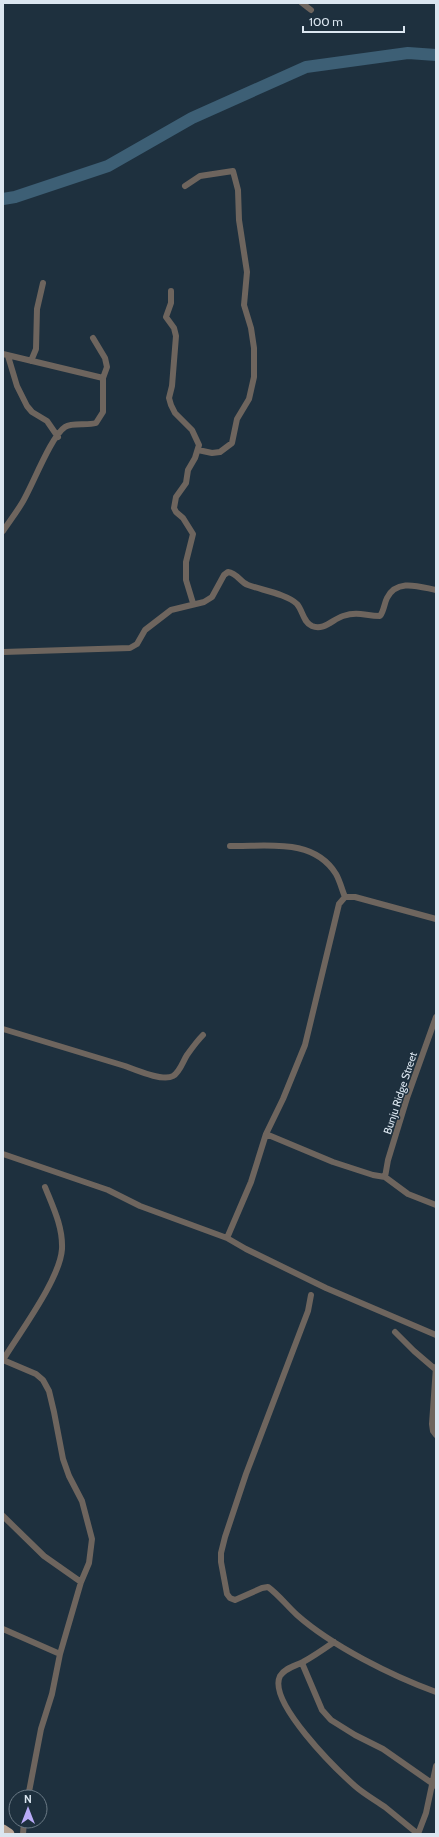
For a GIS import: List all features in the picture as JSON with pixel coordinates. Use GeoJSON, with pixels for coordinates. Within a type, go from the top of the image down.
{"type":"FeatureCollection","features":[{"type":"Feature","properties":{"kind":"highway"},"geometry":{"type":"LineString","coordinates":[[3,1830],[9,1834]]}},
{"type":"Feature","properties":{"kind":"street"},"geometry":{"type":"LineString","coordinates":[[302,3],[311,10]]}},
{"type":"Feature","properties":{"kind":"street"},"geometry":{"type":"LineString","coordinates":[[185,186],[200,176],[233,171],[238,190],[239,220],[247,272],[244,305],[251,328],[254,348],[254,377],[249,400],[238,419],[232,443],[220,452],[212,453],[198,450]]}},
{"type":"Feature","properties":{"kind":"street"},"geometry":{"type":"LineString","coordinates":[[31,361],[36,349],[37,309],[43,283]]}},
{"type":"Feature","properties":{"kind":"street"},"geometry":{"type":"LineString","coordinates":[[171,291],[171,303],[166,317],[174,328],[176,336],[172,386],[169,398],[175,413],[192,430],[197,439],[198,450],[188,470],[186,483],[176,497],[174,508],[183,518],[193,534],[186,562],[186,580],[192,603]]}},
{"type":"Feature","properties":{"kind":"street"},"geometry":{"type":"LineString","coordinates":[[3,531],[22,503],[50,449],[64,428],[70,425],[89,426],[96,424],[100,419],[103,412],[103,378],[107,367],[105,358],[93,338]]}},
{"type":"Feature","properties":{"kind":"street"},"geometry":{"type":"LineString","coordinates":[[6,355],[103,378]]}},
{"type":"Feature","properties":{"kind":"street"},"geometry":{"type":"LineString","coordinates":[[6,355],[17,386],[27,406],[32,412],[46,421],[58,437]]}},
{"type":"Feature","properties":{"kind":"street"},"geometry":{"type":"LineString","coordinates":[[3,652],[130,648],[137,644],[145,630],[171,610],[184,608],[192,603],[204,602],[212,597],[224,575],[231,572],[245,584],[287,598],[296,604],[311,626],[317,627],[324,626],[334,619],[353,614],[362,613],[380,616],[387,597],[393,591],[402,586],[410,584],[436,590]]}},
{"type":"Feature","properties":{"kind":"street"},"geometry":{"type":"LineString","coordinates":[[230,846],[297,847],[320,859],[336,874],[345,897]]}},
{"type":"Feature","properties":{"kind":"street"},"geometry":{"type":"LineString","coordinates":[[227,1238],[251,1182],[266,1134],[283,1099],[305,1045],[339,904],[345,897],[355,897],[436,919]]}},
{"type":"Feature","properties":{"kind":"street","name":"Bunju Ridge Street"},"geometry":{"type":"LineString","coordinates":[[386,1177],[388,1160],[407,1098],[436,1017]]}},
{"type":"Feature","properties":{"kind":"street"},"geometry":{"type":"LineString","coordinates":[[3,1029],[125,1066],[140,1072],[168,1077],[173,1076],[178,1071],[186,1056],[202,1035]]}},
{"type":"Feature","properties":{"kind":"street"},"geometry":{"type":"LineString","coordinates":[[266,1134],[333,1162],[372,1175],[386,1177],[408,1194],[436,1205]]}},
{"type":"Feature","properties":{"kind":"street"},"geometry":{"type":"LineString","coordinates":[[3,1154],[108,1190],[140,1206],[227,1238],[246,1249],[326,1288],[436,1335]]}},
{"type":"Feature","properties":{"kind":"street"},"geometry":{"type":"LineString","coordinates":[[30,1789],[41,1729],[52,1694],[60,1654],[81,1582],[89,1563],[92,1539],[82,1501],[69,1476],[63,1459],[49,1391],[43,1380],[36,1374],[3,1360],[48,1287],[60,1264],[62,1248],[60,1228],[56,1213],[45,1187]]}},
{"type":"Feature","properties":{"kind":"street"},"geometry":{"type":"LineString","coordinates":[[310,1295],[306,1318],[246,1474],[220,1553],[227,1594],[230,1598],[235,1600],[268,1587],[297,1615],[334,1642],[412,1683],[436,1692]]}},
{"type":"Feature","properties":{"kind":"street"},"geometry":{"type":"LineString","coordinates":[[395,1332],[414,1351],[436,1368],[432,1424],[433,1431],[436,1435]]}},
{"type":"Feature","properties":{"kind":"street"},"geometry":{"type":"LineString","coordinates":[[3,1516],[44,1556],[81,1582]]}},
{"type":"Feature","properties":{"kind":"street"},"geometry":{"type":"LineString","coordinates":[[3,1629],[60,1654]]}},
{"type":"Feature","properties":{"kind":"street"},"geometry":{"type":"LineString","coordinates":[[334,1642],[302,1663],[289,1668],[281,1675],[279,1680],[281,1692],[289,1713],[318,1750],[356,1787],[385,1807],[418,1834],[426,1813],[434,1784],[436,1766]]}},
{"type":"Feature","properties":{"kind":"street"},"geometry":{"type":"LineString","coordinates":[[302,1663],[322,1710],[331,1720],[388,1752],[434,1784]]}},
{"type":"Feature","properties":{"kind":"waterway"},"geometry":{"type":"LineString","coordinates":[[3,199],[15,197],[108,166],[192,118],[306,67],[408,53],[436,55]]}}]}
